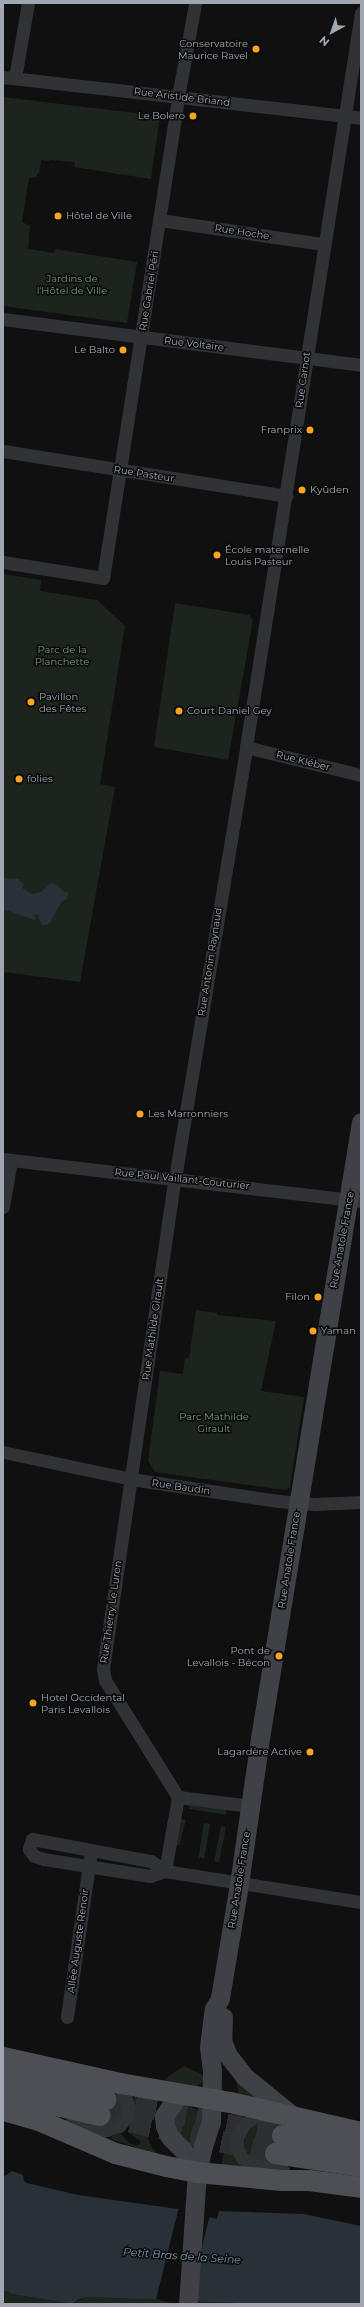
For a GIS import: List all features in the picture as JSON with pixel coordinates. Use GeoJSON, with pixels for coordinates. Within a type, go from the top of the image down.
{"type":"FeatureCollection","features":[{"type":"Feature","properties":{"kind":"main road","name":"Rue Anatole France"},"geometry":{"type":"LineString","coordinates":[[220,1998],[298,1504],[354,1200],[361,1122]]}},
{"type":"Feature","properties":{"kind":"main road"},"geometry":{"type":"LineString","coordinates":[[188,2304],[197,2180],[203,2146],[210,2129],[212,2071],[209,2047],[214,2009],[220,1998]]}},
{"type":"Feature","properties":{"kind":"main road"},"geometry":{"type":"LineString","coordinates":[[220,1998],[224,2013],[222,2040],[228,2054],[284,2130],[361,2148]]}},
{"type":"Feature","properties":{"kind":"main road"},"geometry":{"type":"LineString","coordinates":[[3,2057],[120,2083],[212,2099],[284,2130],[361,2166]]}},
{"type":"Feature","properties":{"kind":"main road"},"geometry":{"type":"LineString","coordinates":[[3,2076],[103,2107],[3,2093]]}},
{"type":"Feature","properties":{"kind":"main road"},"geometry":{"type":"LineString","coordinates":[[180,2093],[164,2116],[165,2126],[170,2137],[183,2150],[197,2180]]}},
{"type":"Feature","properties":{"kind":"main road"},"geometry":{"type":"LineString","coordinates":[[3,2110],[41,2121],[86,2141],[197,2180],[309,2180],[361,2187]]}},
{"type":"Feature","properties":{"kind":"main road"},"geometry":{"type":"LineString","coordinates":[[284,2130],[361,2132]]}},
{"type":"Feature","properties":{"kind":"street"},"geometry":{"type":"LineString","coordinates":[[9,78],[28,3]]}},
{"type":"Feature","properties":{"kind":"street","name":"Rue Gabriel Péri"},"geometry":{"type":"LineString","coordinates":[[3,562],[103,578],[122,470],[178,98],[195,3]]}},
{"type":"Feature","properties":{"kind":"street","name":"Rue Carnot"},"geometry":{"type":"LineString","coordinates":[[246,747],[267,605],[286,496],[306,358],[361,13]]}},
{"type":"Feature","properties":{"kind":"street","name":"Rue Aristide Briand"},"geometry":{"type":"LineString","coordinates":[[9,78],[361,118]]}},
{"type":"Feature","properties":{"kind":"street","name":"Rue Hoche"},"geometry":{"type":"LineString","coordinates":[[160,220],[324,244]]}},
{"type":"Feature","properties":{"kind":"street","name":"Rue Voltaire"},"geometry":{"type":"LineString","coordinates":[[3,319],[141,338],[361,365]]}},
{"type":"Feature","properties":{"kind":"street","name":"Rue Pasteur"},"geometry":{"type":"LineString","coordinates":[[3,451],[286,496]]}},
{"type":"Feature","properties":{"kind":"street","name":"Rue Kléber"},"geometry":{"type":"LineString","coordinates":[[246,747],[361,775]]}},
{"type":"Feature","properties":{"kind":"street","name":"Rue Antonin Raynaud"},"geometry":{"type":"LineString","coordinates":[[174,1178],[246,747]]}},
{"type":"Feature","properties":{"kind":"street"},"geometry":{"type":"LineString","coordinates":[[3,1207],[7,1159]]}},
{"type":"Feature","properties":{"kind":"street","name":"Rue Paul Vaillant-Couturier"},"geometry":{"type":"LineString","coordinates":[[7,1159],[354,1200]]}},
{"type":"Feature","properties":{"kind":"street","name":"Rue Mathilde Girault"},"geometry":{"type":"LineString","coordinates":[[131,1479],[174,1178]]}},
{"type":"Feature","properties":{"kind":"street","name":"Rue Baudin"},"geometry":{"type":"LineString","coordinates":[[3,1452],[131,1479],[298,1504],[361,1502]]}},
{"type":"Feature","properties":{"kind":"street","name":"Rue Thierry Le Luron"},"geometry":{"type":"LineString","coordinates":[[131,1479],[103,1669],[108,1686],[178,1797]]}},
{"type":"Feature","properties":{"kind":"street"},"geometry":{"type":"LineString","coordinates":[[165,1871],[178,1797],[251,1806]]}},
{"type":"Feature","properties":{"kind":"street"},"geometry":{"type":"LineString","coordinates":[[165,1871],[150,1876],[89,1865],[44,1859],[34,1856],[29,1849],[32,1839],[151,1861],[165,1871],[239,1884],[361,1902]]}},
{"type":"Feature","properties":{"kind":"street","name":"Allée Auguste Renoir"},"geometry":{"type":"LineString","coordinates":[[67,2017],[91,1850]]}},
{"type":"Feature","properties":{"kind":"street"},"geometry":{"type":"LineString","coordinates":[[61,2129],[71,2124],[106,2130],[119,2126],[126,2118],[129,2107],[120,2083]]}},
{"type":"Feature","properties":{"kind":"street"},"geometry":{"type":"LineString","coordinates":[[284,2130],[262,2115],[248,2120],[237,2137],[240,2154],[251,2164],[292,2173],[309,2180]]}},
{"type":"Feature","properties":{"kind":"green space","name":"Jardins de l'Hôtel de Ville"},"geometry":{"type":"Polygon","coordinates":[[[3,97],[160,116],[151,179],[74,167],[75,162],[50,160],[41,160],[39,174],[37,173],[37,177],[29,178],[22,222],[30,226],[28,249],[54,253],[55,249],[137,262],[127,323],[3,306],[3,97]]]}},
{"type":"Feature","properties":{"kind":"green space","name":"Parc de la Planchette"},"geometry":{"type":"Polygon","coordinates":[[[3,574],[41,580],[40,591],[97,600],[125,626],[100,784],[115,787],[80,982],[3,972],[3,574]]]}},
{"type":"Feature","properties":{"kind":"green space"},"geometry":{"type":"Polygon","coordinates":[[[175,603],[249,615],[253,620],[228,760],[154,747],[175,603]]]}},
{"type":"Feature","properties":{"kind":"green space","name":"Parc Mathilde Girault"},"geometry":{"type":"Polygon","coordinates":[[[196,1310],[217,1313],[217,1315],[276,1321],[261,1391],[304,1397],[290,1487],[285,1490],[155,1472],[148,1461],[160,1371],[183,1374],[185,1358],[189,1358],[196,1310]]]}},
{"type":"Feature","properties":{"kind":"green space"},"geometry":{"type":"Polygon","coordinates":[[[190,1803],[227,1809],[226,1815],[189,1809],[190,1803]]]}},
{"type":"Feature","properties":{"kind":"green space"},"geometry":{"type":"Polygon","coordinates":[[[178,1818],[186,1820],[179,1845],[172,1843],[178,1818]]]}},
{"type":"Feature","properties":{"kind":"green space"},"geometry":{"type":"Polygon","coordinates":[[[204,1823],[210,1824],[204,1859],[199,1858],[204,1823]]]}},
{"type":"Feature","properties":{"kind":"green space"},"geometry":{"type":"Polygon","coordinates":[[[221,1826],[226,1827],[219,1862],[214,1861],[221,1826]]]}},
{"type":"Feature","properties":{"kind":"green space"},"geometry":{"type":"Polygon","coordinates":[[[184,2066],[205,2076],[203,2082],[197,2086],[165,2081],[166,2078],[184,2066]]]}},
{"type":"Feature","properties":{"kind":"green space"},"geometry":{"type":"Polygon","coordinates":[[[236,2078],[259,2098],[239,2095],[236,2078]]]}},
{"type":"Feature","properties":{"kind":"green space"},"geometry":{"type":"Polygon","coordinates":[[[98,2088],[117,2093],[123,2105],[120,2118],[108,2126],[91,2121],[98,2088]]]}},
{"type":"Feature","properties":{"kind":"green space"},"geometry":{"type":"Polygon","coordinates":[[[134,2096],[152,2097],[145,2110],[145,2129],[151,2146],[158,2155],[111,2139],[112,2136],[120,2133],[129,2143],[136,2146],[140,2144],[140,2141],[130,2134],[138,2122],[134,2113],[134,2096]]]}},
{"type":"Feature","properties":{"kind":"green space"},"geometry":{"type":"Polygon","coordinates":[[[187,2105],[199,2111],[204,2121],[192,2146],[174,2129],[173,2116],[181,2107],[187,2105]]]}},
{"type":"Feature","properties":{"kind":"green space"},"geometry":{"type":"Polygon","coordinates":[[[231,2110],[244,2115],[234,2126],[230,2139],[231,2145],[245,2167],[221,2167],[231,2119],[231,2110]]]}},
{"type":"Feature","properties":{"kind":"green space"},"geometry":{"type":"Polygon","coordinates":[[[259,2121],[274,2124],[261,2139],[261,2153],[269,2162],[253,2160],[247,2155],[244,2147],[245,2131],[259,2121]]]}},
{"type":"Feature","properties":{"kind":"green space"},"geometry":{"type":"Polygon","coordinates":[[[3,2290],[12,2294],[73,2304],[3,2304],[3,2290]]]}},
{"type":"Feature","properties":{"kind":"green space"},"geometry":{"type":"Polygon","coordinates":[[[88,2297],[262,2304],[75,2304],[78,2299],[88,2297]]]}},
{"type":"Feature","properties":{"kind":"water"},"geometry":{"type":"Polygon","coordinates":[[[3,878],[18,879],[24,884],[22,888],[32,894],[41,892],[50,883],[58,885],[62,891],[68,893],[67,899],[62,901],[50,923],[43,926],[37,914],[34,915],[35,920],[3,909],[3,878]]]}},
{"type":"Feature","properties":{"kind":"water","name":"Petit Bras de la Seine"},"geometry":{"type":"Polygon","coordinates":[[[12,2171],[23,2175],[24,2181],[27,2183],[78,2195],[178,2209],[217,2219],[219,2211],[304,2214],[361,2226],[361,2304],[262,2304],[88,2297],[78,2299],[73,2304],[12,2294],[3,2290],[3,2177],[12,2171]]]}},
{"type":"Feature","properties":{"kind":"pier"},"geometry":{"type":"Polygon","coordinates":[[[179,2207],[210,2215],[188,2304],[175,2304],[156,2299],[179,2207]]]}},
{"type":"Feature","properties":{"kind":"tunnel"},"geometry":{"type":"LineString","coordinates":[[105,2099],[282,2135]]}},
{"type":"Feature","properties":{"kind":"tunnel"},"geometry":{"type":"LineString","coordinates":[[100,2115],[275,2153]]}},
{"type":"Feature","properties":{"kind":"place","name":"Conservatoire Maurice Ravel"},"geometry":{"type":"Point","coordinates":[256,49]}},
{"type":"Feature","properties":{"kind":"place","name":"Le Bolero"},"geometry":{"type":"Point","coordinates":[193,116]}},
{"type":"Feature","properties":{"kind":"place","name":"Hôtel de Ville"},"geometry":{"type":"Point","coordinates":[58,216]}},
{"type":"Feature","properties":{"kind":"place","name":"Le Balto"},"geometry":{"type":"Point","coordinates":[123,350]}},
{"type":"Feature","properties":{"kind":"place","name":"Franprix"},"geometry":{"type":"Point","coordinates":[310,430]}},
{"type":"Feature","properties":{"kind":"place","name":"Kyûden"},"geometry":{"type":"Point","coordinates":[302,490]}},
{"type":"Feature","properties":{"kind":"place","name":"École maternelle Louis Pasteur"},"geometry":{"type":"Point","coordinates":[217,555]}},
{"type":"Feature","properties":{"kind":"place","name":"Pavillon des Fêtes"},"geometry":{"type":"Point","coordinates":[31,702]}},
{"type":"Feature","properties":{"kind":"place","name":"Court Daniel Gey"},"geometry":{"type":"Point","coordinates":[179,711]}},
{"type":"Feature","properties":{"kind":"place","name":"folies"},"geometry":{"type":"Point","coordinates":[19,779]}},
{"type":"Feature","properties":{"kind":"place","name":"Les Marronniers"},"geometry":{"type":"Point","coordinates":[140,1114]}},
{"type":"Feature","properties":{"kind":"place","name":"Filon"},"geometry":{"type":"Point","coordinates":[318,1297]}},
{"type":"Feature","properties":{"kind":"place","name":"Yaman"},"geometry":{"type":"Point","coordinates":[313,1331]}},
{"type":"Feature","properties":{"kind":"place","name":"Pont de Levallois - Bécon"},"geometry":{"type":"Point","coordinates":[279,1656]}},
{"type":"Feature","properties":{"kind":"place","name":"Hotel Occidental Paris Levallois"},"geometry":{"type":"Point","coordinates":[33,1703]}},
{"type":"Feature","properties":{"kind":"place","name":"Lagardère Active"},"geometry":{"type":"Point","coordinates":[310,1752]}}]}
